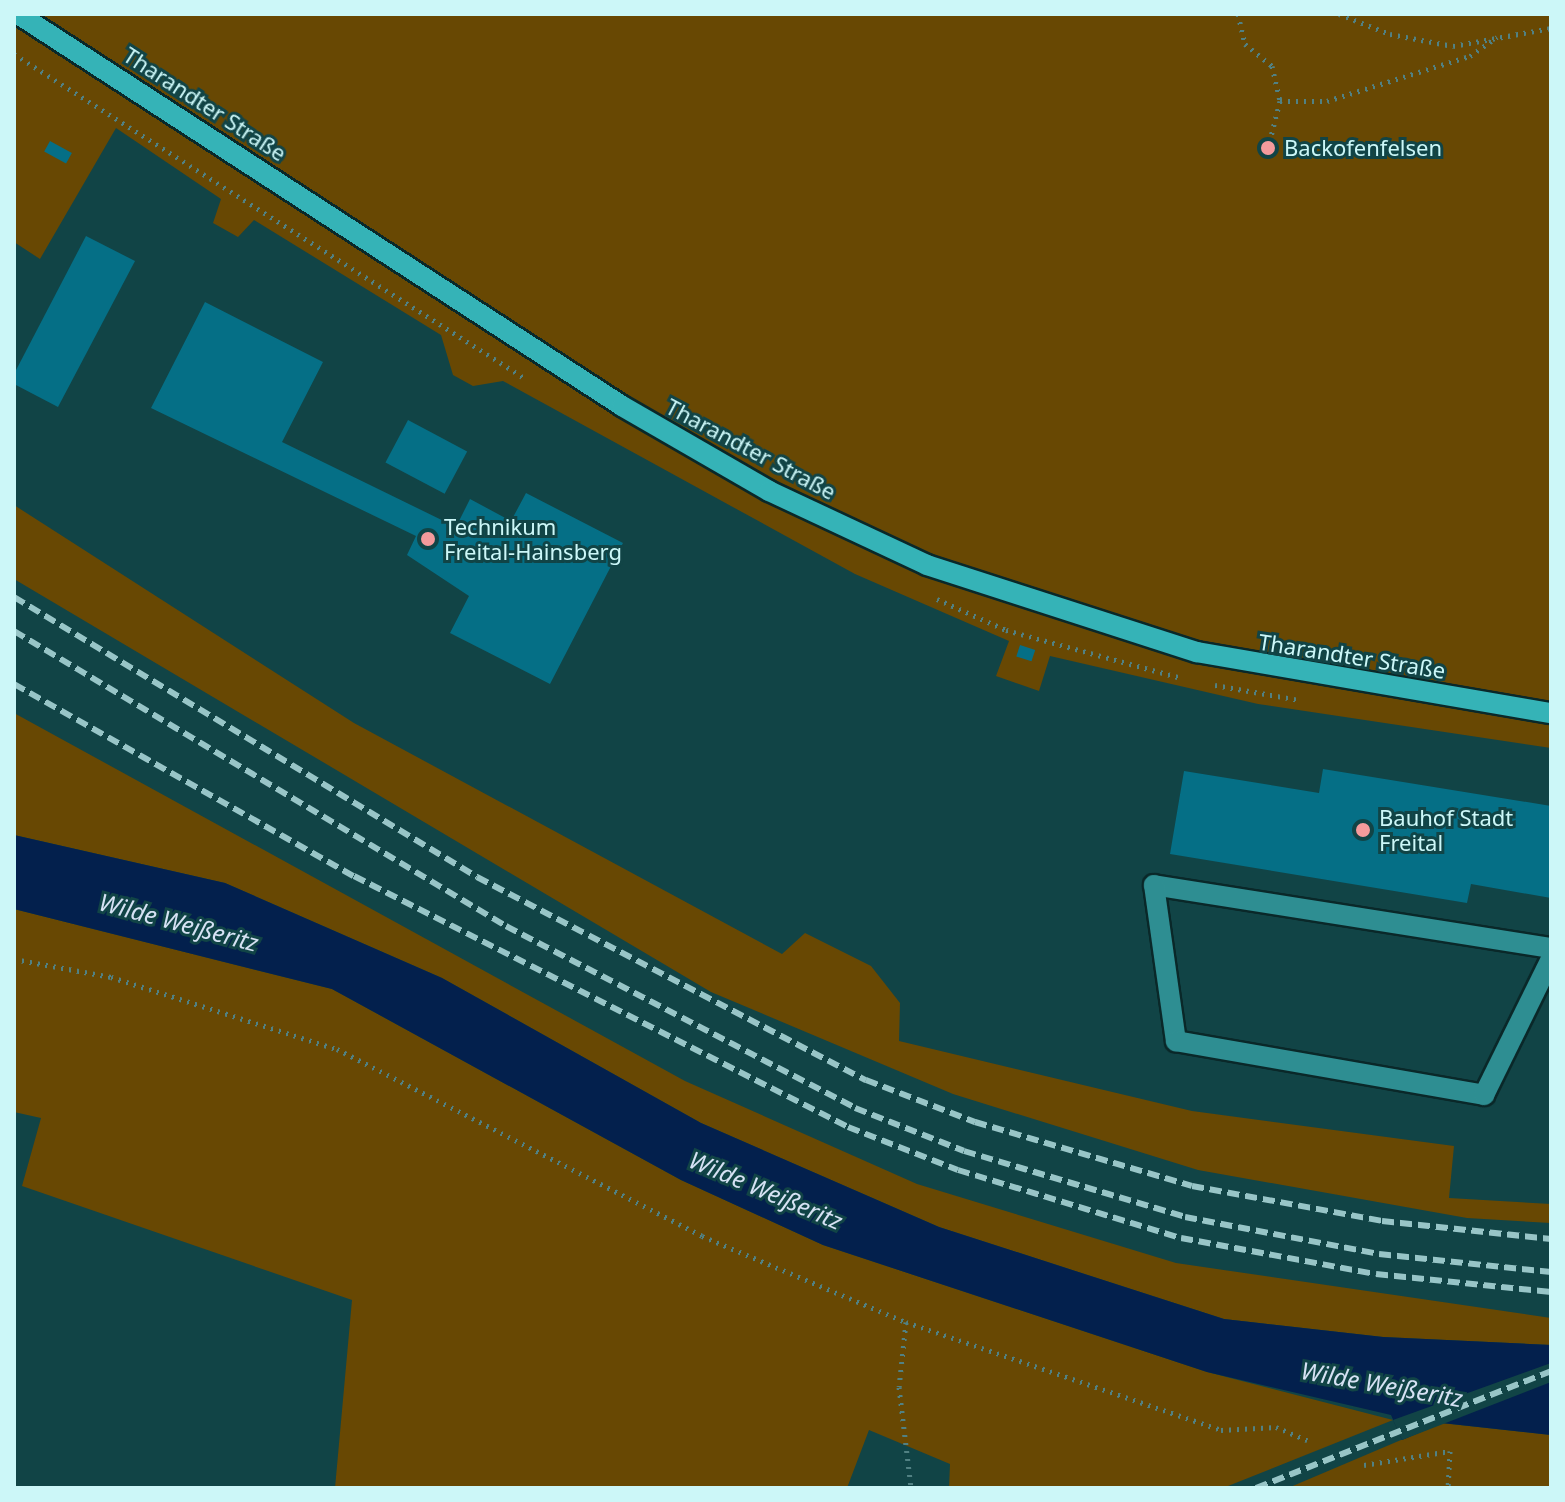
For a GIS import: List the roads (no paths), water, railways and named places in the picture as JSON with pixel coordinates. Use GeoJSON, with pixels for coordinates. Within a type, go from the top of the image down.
{"type":"FeatureCollection","features":[{"type":"Feature","properties":{"kind":"main road","name":"Tharandter Straße"},"geometry":{"type":"LineString","coordinates":[[18,14],[622,406],[769,491],[927,565],[1073,618],[1229,660],[1551,713]]}},
{"type":"Feature","properties":{"kind":"lane"},"geometry":{"type":"LineString","coordinates":[[1551,948],[1154,885],[1176,1041],[1484,1095],[1551,959]]}},
{"type":"Feature","properties":{"kind":"water","name":"Wilde Weißeritz"},"geometry":{"type":"Polygon","coordinates":[[[14,835],[225,883],[442,978],[701,1123],[939,1227],[1224,1319],[1383,1337],[1551,1345],[1551,1435],[1442,1423],[1402,1440],[1391,1415],[1207,1372],[823,1245],[681,1180],[332,989],[14,909],[14,835]]]}},
{"type":"Feature","properties":{"kind":"railway"},"geometry":{"type":"LineString","coordinates":[[14,597],[477,877],[866,1080],[975,1122],[1192,1186],[1382,1221],[1551,1239]]}},
{"type":"Feature","properties":{"kind":"railway"},"geometry":{"type":"LineString","coordinates":[[14,631],[506,926],[855,1108],[964,1151],[1185,1217],[1379,1254],[1551,1272]]}},
{"type":"Feature","properties":{"kind":"railway"},"geometry":{"type":"LineString","coordinates":[[14,684],[354,876],[848,1127],[958,1170],[1181,1238],[1376,1274],[1551,1292]]}},
{"type":"Feature","properties":{"kind":"railway"},"geometry":{"type":"LineString","coordinates":[[1256,1488],[1551,1371]]}},
{"type":"Feature","properties":{"kind":"place","name":"Backofenfelsen"},"geometry":{"type":"Point","coordinates":[1268,148]}},
{"type":"Feature","properties":{"kind":"place","name":"Technikum Freital-Hainsberg"},"geometry":{"type":"Point","coordinates":[428,539]}},
{"type":"Feature","properties":{"kind":"place","name":"Bauhof Stadt Freital"},"geometry":{"type":"Point","coordinates":[1363,830]}}]}
